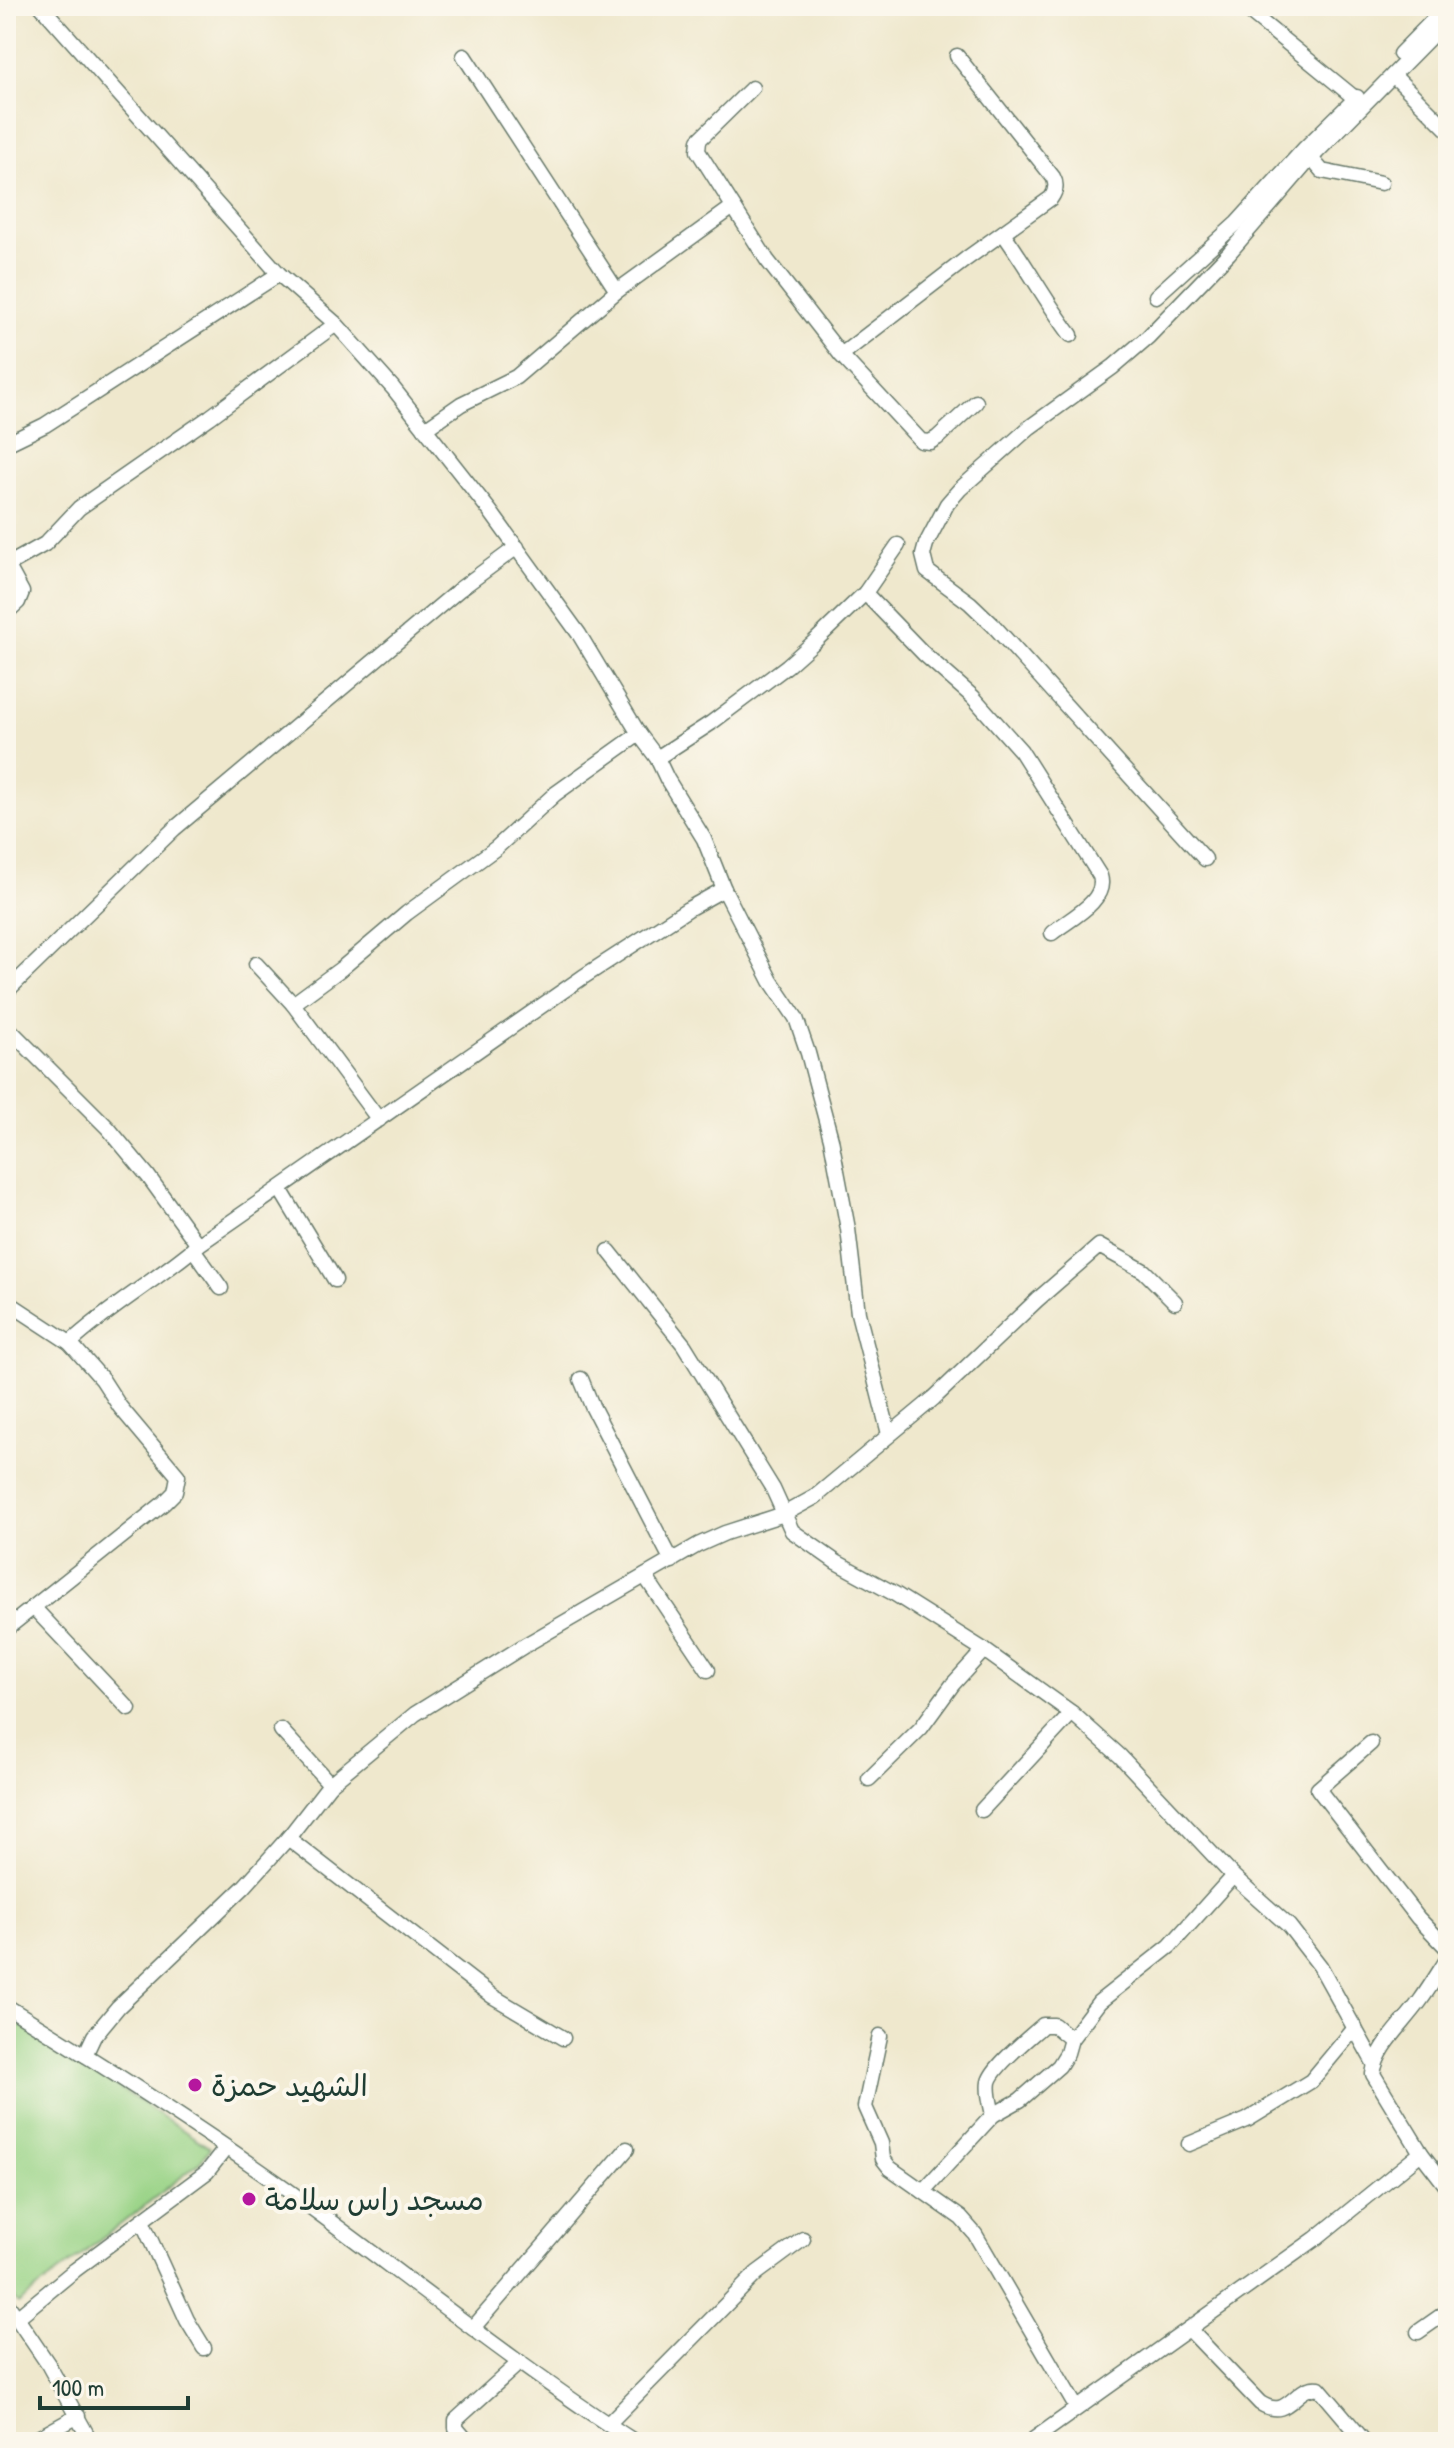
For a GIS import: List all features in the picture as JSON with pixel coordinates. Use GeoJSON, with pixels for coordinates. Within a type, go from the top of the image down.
{"type":"FeatureCollection","features":[{"type":"Feature","properties":{"kind":"street"},"geometry":{"type":"LineString","coordinates":[[41,6],[279,274],[359,347],[517,547],[579,634],[639,734],[657,758],[704,839],[724,889],[771,981],[796,1018],[831,1139],[848,1229],[858,1313],[889,1434]]}},
{"type":"Feature","properties":{"kind":"street"},"geometry":{"type":"LineString","coordinates":[[1242,6],[1356,99]]}},
{"type":"Feature","properties":{"kind":"street"},"geometry":{"type":"LineString","coordinates":[[1156,296],[1237,223],[1305,148],[1447,6]]}},
{"type":"Feature","properties":{"kind":"street"},"geometry":{"type":"LineString","coordinates":[[1205,859],[993,625],[970,603],[927,571],[923,555],[937,518],[960,489],[1030,427],[1113,367],[1148,337],[1229,253],[1311,158],[1448,19]]}},
{"type":"Feature","properties":{"kind":"street"},"geometry":{"type":"LineString","coordinates":[[464,56],[617,291]]}},
{"type":"Feature","properties":{"kind":"street"},"geometry":{"type":"LineString","coordinates":[[841,355],[1051,198],[1056,184],[957,56]]}},
{"type":"Feature","properties":{"kind":"street"},"geometry":{"type":"LineString","coordinates":[[1393,75],[1448,130]]}},
{"type":"Feature","properties":{"kind":"street"},"geometry":{"type":"LineString","coordinates":[[752,88],[697,145],[767,260],[841,355],[921,441],[930,442],[937,438],[976,402]]}},
{"type":"Feature","properties":{"kind":"street"},"geometry":{"type":"LineString","coordinates":[[1311,158],[1322,171],[1381,183]]}},
{"type":"Feature","properties":{"kind":"street"},"geometry":{"type":"LineString","coordinates":[[425,429],[461,404],[516,377],[617,291],[733,207]]}},
{"type":"Feature","properties":{"kind":"street"},"geometry":{"type":"LineString","coordinates":[[1003,233],[1071,335]]}},
{"type":"Feature","properties":{"kind":"street"},"geometry":{"type":"LineString","coordinates":[[6,444],[45,425],[279,274]]}},
{"type":"Feature","properties":{"kind":"street"},"geometry":{"type":"LineString","coordinates":[[6,613],[18,602],[22,592],[10,570],[11,563],[45,544],[79,508],[336,324]]}},
{"type":"Feature","properties":{"kind":"street"},"geometry":{"type":"LineString","coordinates":[[657,758],[711,723],[787,666],[865,593],[898,545]]}},
{"type":"Feature","properties":{"kind":"street"},"geometry":{"type":"LineString","coordinates":[[6,992],[174,829],[460,589],[517,547]]}},
{"type":"Feature","properties":{"kind":"street"},"geometry":{"type":"LineString","coordinates":[[865,593],[935,664],[973,697],[1027,758],[1100,876],[1102,884],[1099,895],[1052,933]]}},
{"type":"Feature","properties":{"kind":"street"},"geometry":{"type":"LineString","coordinates":[[293,1004],[342,968],[407,913],[496,848],[555,794],[639,734]]}},
{"type":"Feature","properties":{"kind":"street"},"geometry":{"type":"LineString","coordinates":[[70,1343],[195,1247],[583,977],[724,889]]}},
{"type":"Feature","properties":{"kind":"street"},"geometry":{"type":"LineString","coordinates":[[256,964],[293,1004],[379,1120]]}},
{"type":"Feature","properties":{"kind":"street"},"geometry":{"type":"LineString","coordinates":[[6,1026],[108,1128],[148,1176],[221,1288]]}},
{"type":"Feature","properties":{"kind":"street"},"geometry":{"type":"LineString","coordinates":[[280,1189],[335,1280]]}},
{"type":"Feature","properties":{"kind":"street"},"geometry":{"type":"LineString","coordinates":[[85,2055],[94,2036],[118,2007],[234,1897],[288,1838],[330,1784],[415,1714],[527,1644],[672,1561],[725,1533],[784,1514],[815,1497],[934,1398],[1099,1246],[1144,1271],[1175,1302]]}},
{"type":"Feature","properties":{"kind":"street"},"geometry":{"type":"LineString","coordinates":[[609,1251],[684,1345],[759,1464],[792,1531],[836,1562],[895,1594],[984,1650],[1072,1713],[1120,1756],[1233,1876],[1289,1926],[1320,1966],[1374,2063]]}},
{"type":"Feature","properties":{"kind":"street"},"geometry":{"type":"LineString","coordinates":[[6,1301],[70,1343],[178,1476],[175,1492],[164,1503],[6,1629]]}},
{"type":"Feature","properties":{"kind":"street"},"geometry":{"type":"LineString","coordinates":[[581,1379],[672,1561]]}},
{"type":"Feature","properties":{"kind":"street"},"geometry":{"type":"LineString","coordinates":[[645,1576],[708,1670]]}},
{"type":"Feature","properties":{"kind":"street"},"geometry":{"type":"LineString","coordinates":[[33,1607],[129,1709]]}},
{"type":"Feature","properties":{"kind":"street"},"geometry":{"type":"LineString","coordinates":[[869,1779],[921,1728],[953,1684],[984,1650]]}},
{"type":"Feature","properties":{"kind":"street"},"geometry":{"type":"LineString","coordinates":[[982,1810],[1072,1713]]}},
{"type":"Feature","properties":{"kind":"street"},"geometry":{"type":"LineString","coordinates":[[281,1730],[330,1784]]}},
{"type":"Feature","properties":{"kind":"street"},"geometry":{"type":"LineString","coordinates":[[1371,1743],[1318,1789],[1418,1918],[1448,1949]]}},
{"type":"Feature","properties":{"kind":"street"},"geometry":{"type":"LineString","coordinates":[[288,1838],[492,1996],[563,2038]]}},
{"type":"Feature","properties":{"kind":"street"},"geometry":{"type":"LineString","coordinates":[[923,2191],[993,2115],[1020,2100],[1045,2079],[1067,2053],[1071,2039],[1099,2002],[1170,1946],[1233,1876]]}},
{"type":"Feature","properties":{"kind":"street"},"geometry":{"type":"LineString","coordinates":[[1448,1958],[1374,2063],[1373,2074],[1421,2153],[1448,2188]]}},
{"type":"Feature","properties":{"kind":"street"},"geometry":{"type":"LineString","coordinates":[[6,2006],[226,2148],[635,2442]]}},
{"type":"Feature","properties":{"kind":"street"},"geometry":{"type":"LineString","coordinates":[[993,2115],[988,2087],[990,2077],[1000,2066],[1043,2025],[1054,2025],[1071,2039]]}},
{"type":"Feature","properties":{"kind":"street"},"geometry":{"type":"LineString","coordinates":[[1189,2144],[1247,2120],[1311,2081],[1355,2028]]}},
{"type":"Feature","properties":{"kind":"street"},"geometry":{"type":"LineString","coordinates":[[880,2036],[865,2107],[881,2143],[883,2159],[890,2168],[961,2218],[975,2234],[1076,2407]]}},
{"type":"Feature","properties":{"kind":"street"},"geometry":{"type":"LineString","coordinates":[[18,2317],[75,2270],[207,2172],[226,2148]]}},
{"type":"Feature","properties":{"kind":"street"},"geometry":{"type":"LineString","coordinates":[[473,2328],[627,2149]]}},
{"type":"Feature","properties":{"kind":"street"},"geometry":{"type":"LineString","coordinates":[[1030,2442],[1315,2239],[1421,2153]]}},
{"type":"Feature","properties":{"kind":"street"},"geometry":{"type":"LineString","coordinates":[[142,2221],[187,2320],[204,2348]]}},
{"type":"Feature","properties":{"kind":"street"},"geometry":{"type":"LineString","coordinates":[[608,2424],[757,2273],[803,2239]]}},
{"type":"Feature","properties":{"kind":"street"},"geometry":{"type":"LineString","coordinates":[[6,2302],[18,2317],[91,2442]]}},
{"type":"Feature","properties":{"kind":"street"},"geometry":{"type":"LineString","coordinates":[[1418,2332],[1448,2311]]}},
{"type":"Feature","properties":{"kind":"street"},"geometry":{"type":"LineString","coordinates":[[1189,2329],[1260,2403],[1274,2409],[1285,2406],[1306,2389],[1319,2388],[1365,2442]]}},
{"type":"Feature","properties":{"kind":"street"},"geometry":{"type":"LineString","coordinates":[[468,2442],[456,2428],[456,2420],[520,2362]]}},
{"type":"Feature","properties":{"kind":"street"},"geometry":{"type":"LineString","coordinates":[[31,2442],[78,2416]]}},
{"type":"Feature","properties":{"kind":"green space"},"geometry":{"type":"Polygon","coordinates":[[[6,2018],[47,2040],[210,2148],[198,2164],[18,2304],[6,2290],[6,2018]]]}},
{"type":"Feature","properties":{"kind":"place","name":"الشهيد حمزة"},"geometry":{"type":"Point","coordinates":[195,2085]}},
{"type":"Feature","properties":{"kind":"place","name":"مسجد راس سلامة"},"geometry":{"type":"Point","coordinates":[249,2199]}}]}
